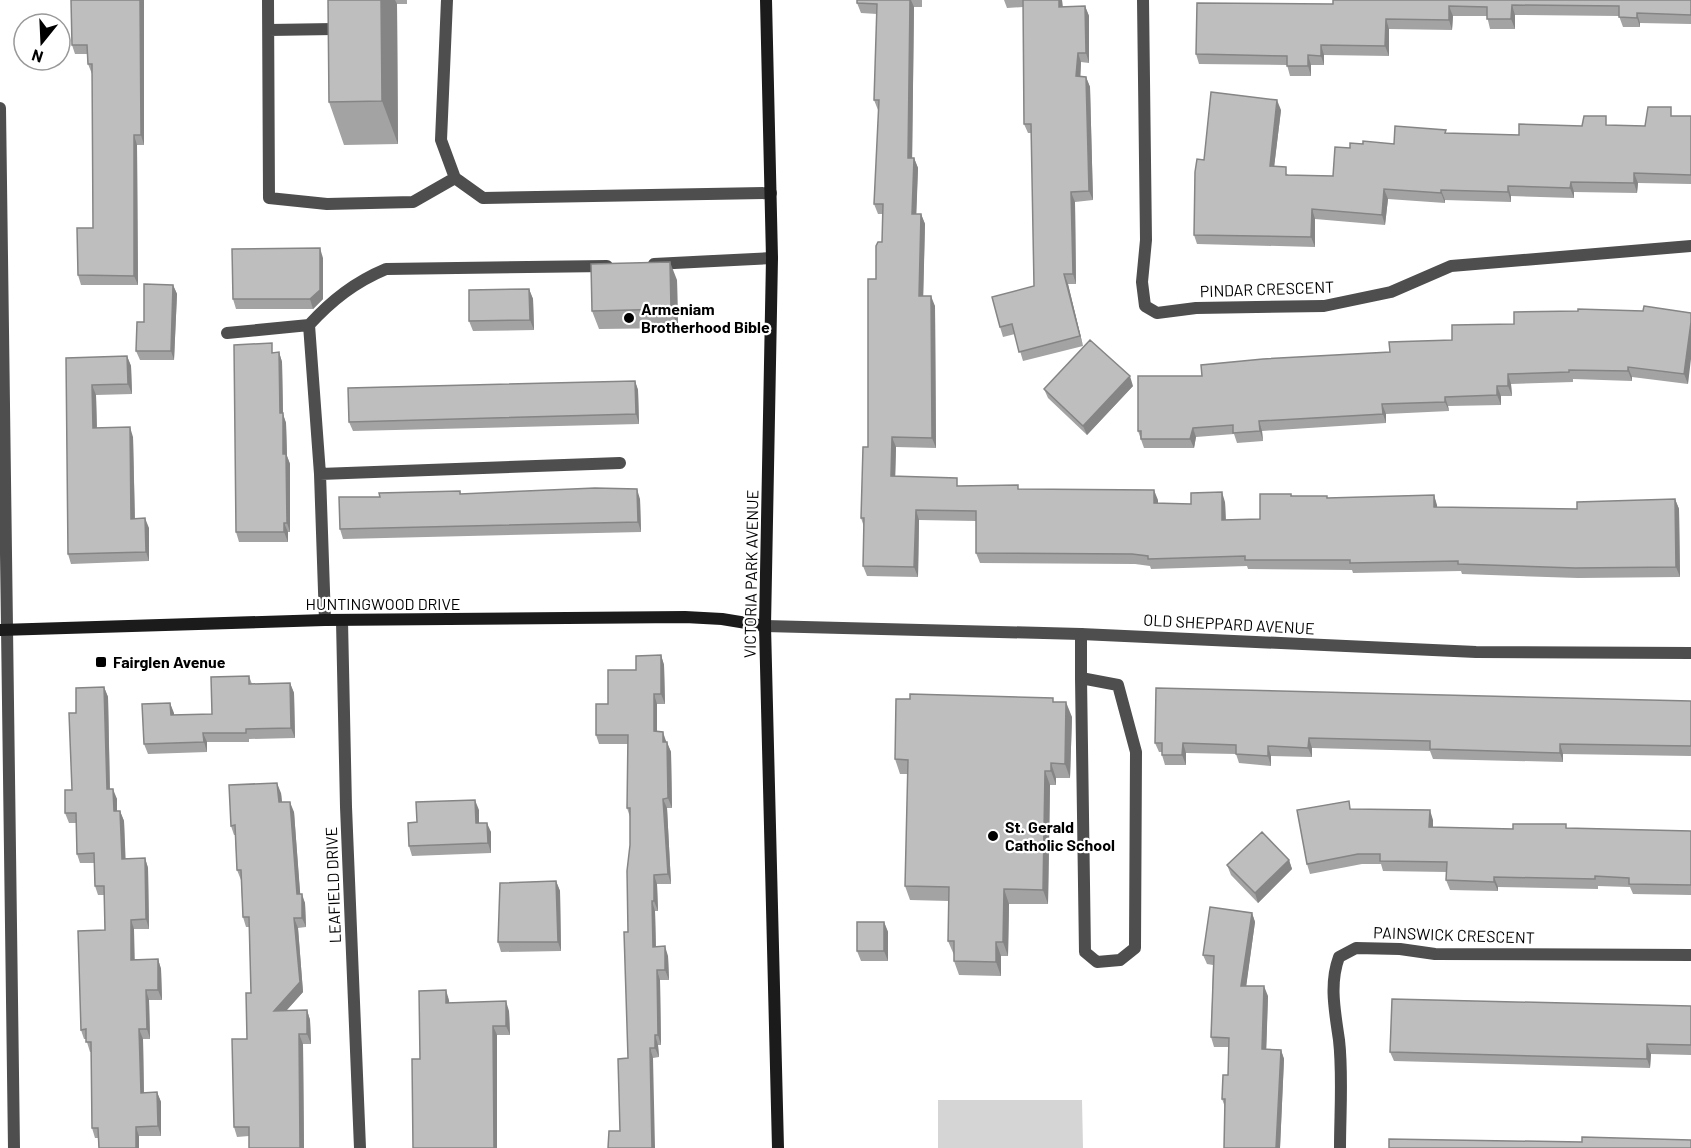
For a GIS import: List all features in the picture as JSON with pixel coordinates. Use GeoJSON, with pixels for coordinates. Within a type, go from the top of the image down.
{"type":"FeatureCollection","features":[{"type":"Feature","properties":{"kind":"main road","name":"VICTORIA PARK AVENUE"},"geometry":{"type":"LineString","coordinates":[[766,0],[772,258],[765,626],[778,1148]]}},
{"type":"Feature","properties":{"kind":"main road","name":"HUNTINGWOOD DRIVE"},"geometry":{"type":"LineString","coordinates":[[3,630],[325,620],[685,617],[722,619],[765,626]]}},
{"type":"Feature","properties":{"kind":"street"},"geometry":{"type":"LineString","coordinates":[[268,0],[268,198],[327,204],[413,201],[455,178]]}},
{"type":"Feature","properties":{"kind":"street"},"geometry":{"type":"LineString","coordinates":[[447,0],[441,140],[455,178],[483,198],[771,193]]}},
{"type":"Feature","properties":{"kind":"street","name":"PINDAR CRESCENT"},"geometry":{"type":"LineString","coordinates":[[1143,0],[1146,240],[1142,282],[1145,306],[1157,313],[1196,308],[1324,306],[1391,292],[1451,266],[1691,246]]}},
{"type":"Feature","properties":{"kind":"street"},"geometry":{"type":"LineString","coordinates":[[268,30],[334,29]]}},
{"type":"Feature","properties":{"kind":"street"},"geometry":{"type":"LineString","coordinates":[[0,108],[3,630],[14,1148]]}},
{"type":"Feature","properties":{"kind":"street"},"geometry":{"type":"LineString","coordinates":[[640,265],[772,258]]}},
{"type":"Feature","properties":{"kind":"street"},"geometry":{"type":"LineString","coordinates":[[227,333],[309,325],[329,304],[362,279],[386,269],[616,266]]}},
{"type":"Feature","properties":{"kind":"street"},"geometry":{"type":"LineString","coordinates":[[309,325],[320,474],[325,620]]}},
{"type":"Feature","properties":{"kind":"street"},"geometry":{"type":"LineString","coordinates":[[320,474],[620,463]]}},
{"type":"Feature","properties":{"kind":"street","name":"LEAFIELD DRIVE"},"geometry":{"type":"LineString","coordinates":[[342,621],[346,807],[360,1148]]}},
{"type":"Feature","properties":{"kind":"street","name":"OLD SHEPPARD AVENUE"},"geometry":{"type":"LineString","coordinates":[[765,626],[1081,634],[1476,652],[1691,652]]}},
{"type":"Feature","properties":{"kind":"street"},"geometry":{"type":"LineString","coordinates":[[1081,634],[1081,678],[1085,952],[1097,962],[1120,960],[1135,948],[1136,752],[1118,685],[1081,678]]}},
{"type":"Feature","properties":{"kind":"street","name":"PAINSWICK CRESCENT"},"geometry":{"type":"LineString","coordinates":[[1340,1148],[1339,1041],[1335,1021],[1333,973],[1339,957],[1356,948],[1400,949],[1435,954],[1691,955]]}},
{"type":"Feature","properties":{"kind":"shaded area"},"geometry":{"type":"Polygon","coordinates":[[[938,1100],[1082,1100],[1083,1148],[938,1148],[938,1100]]]}},
{"type":"Feature","properties":{"kind":"building"},"geometry":{"type":"Polygon","coordinates":[[[71,0],[140,0],[141,135],[134,135],[134,276],[78,275],[77,228],[93,228],[92,64],[88,64],[87,45],[72,45],[71,0]]]}},
{"type":"Feature","properties":{"kind":"building"},"geometry":{"type":"Polygon","coordinates":[[[328,0],[381,0],[382,101],[329,102],[328,0]]]}},
{"type":"Feature","properties":{"kind":"building"},"geometry":{"type":"Polygon","coordinates":[[[857,0],[910,0],[908,158],[914,158],[912,214],[921,214],[919,296],[931,296],[932,438],[892,437],[891,476],[957,478],[957,486],[1018,485],[1018,489],[1154,490],[1154,503],[1191,504],[1191,493],[1222,492],[1222,520],[1260,519],[1260,494],[1327,496],[1327,498],[1434,495],[1434,507],[1577,509],[1577,502],[1675,499],[1676,567],[1575,568],[1458,564],[1458,561],[1350,563],[1350,560],[1245,560],[1245,556],[1148,559],[1148,556],[1132,554],[976,553],[976,511],[916,510],[914,567],[863,566],[864,518],[861,518],[863,447],[868,447],[868,279],[876,279],[876,246],[878,242],[882,242],[883,204],[874,204],[879,100],[874,100],[877,4],[857,3],[857,0]]]}},
{"type":"Feature","properties":{"kind":"building"},"geometry":{"type":"Polygon","coordinates":[[[1023,0],[1059,0],[1059,7],[1085,6],[1086,53],[1078,53],[1076,76],[1086,77],[1089,191],[1071,192],[1073,274],[1064,274],[1080,336],[1019,352],[1012,324],[1000,327],[992,297],[1034,286],[1031,124],[1024,124],[1023,0]]]}},
{"type":"Feature","properties":{"kind":"building"},"geometry":{"type":"Polygon","coordinates":[[[1333,0],[1691,0],[1691,15],[1637,13],[1637,18],[1619,17],[1619,6],[1512,5],[1511,19],[1487,19],[1487,7],[1449,6],[1449,20],[1386,19],[1385,46],[1321,45],[1321,56],[1308,55],[1308,66],[1287,66],[1287,56],[1196,54],[1197,3],[1333,4],[1333,0]]]}},
{"type":"Feature","properties":{"kind":"building"},"geometry":{"type":"Polygon","coordinates":[[[1211,92],[1277,100],[1270,166],[1286,167],[1286,175],[1333,176],[1335,147],[1350,148],[1350,143],[1363,144],[1363,141],[1394,144],[1395,126],[1446,130],[1445,133],[1519,135],[1519,124],[1582,126],[1584,116],[1606,116],[1606,125],[1645,126],[1648,107],[1671,107],[1671,116],[1691,116],[1691,175],[1634,173],[1634,183],[1571,182],[1570,188],[1508,186],[1508,192],[1441,190],[1441,193],[1384,189],[1382,215],[1312,209],[1311,237],[1194,235],[1195,172],[1197,159],[1204,160],[1211,92]]]}},
{"type":"Feature","properties":{"kind":"building"},"geometry":{"type":"Polygon","coordinates":[[[320,248],[320,290],[310,299],[233,299],[232,249],[320,248]]]}},
{"type":"Feature","properties":{"kind":"building"},"geometry":{"type":"Polygon","coordinates":[[[670,262],[671,309],[592,311],[591,264],[670,262]]]}},
{"type":"Feature","properties":{"kind":"building"},"geometry":{"type":"Polygon","coordinates":[[[144,284],[173,285],[171,351],[136,351],[137,322],[144,322],[144,284]]]}},
{"type":"Feature","properties":{"kind":"building"},"geometry":{"type":"Polygon","coordinates":[[[529,289],[530,320],[469,321],[469,290],[529,289]]]}},
{"type":"Feature","properties":{"kind":"building"},"geometry":{"type":"Polygon","coordinates":[[[1644,306],[1691,313],[1684,374],[1628,367],[1628,371],[1569,370],[1569,372],[1508,374],[1508,386],[1497,386],[1497,395],[1445,397],[1445,402],[1382,404],[1383,414],[1259,421],[1260,431],[1233,433],[1233,425],[1193,428],[1190,439],[1141,439],[1141,431],[1138,431],[1138,376],[1202,376],[1201,365],[1390,352],[1389,342],[1452,340],[1452,325],[1514,324],[1514,312],[1578,311],[1578,309],[1643,311],[1644,306]]]}},
{"type":"Feature","properties":{"kind":"building"},"geometry":{"type":"Polygon","coordinates":[[[1090,340],[1130,376],[1083,426],[1044,389],[1090,340]]]}},
{"type":"Feature","properties":{"kind":"building"},"geometry":{"type":"Polygon","coordinates":[[[272,343],[272,353],[279,352],[280,413],[283,413],[283,454],[286,454],[287,523],[284,523],[284,532],[236,532],[234,345],[272,343]]]}},
{"type":"Feature","properties":{"kind":"building"},"geometry":{"type":"Polygon","coordinates":[[[127,356],[128,384],[92,385],[93,428],[130,427],[131,519],[145,518],[146,552],[68,554],[66,358],[127,356]]]}},
{"type":"Feature","properties":{"kind":"building"},"geometry":{"type":"Polygon","coordinates":[[[635,381],[636,414],[349,422],[348,388],[635,381]]]}},
{"type":"Feature","properties":{"kind":"building"},"geometry":{"type":"Polygon","coordinates":[[[595,488],[637,489],[638,522],[340,529],[339,497],[380,497],[379,493],[460,491],[460,494],[595,488]]]}},
{"type":"Feature","properties":{"kind":"building"},"geometry":{"type":"Polygon","coordinates":[[[661,655],[661,694],[654,694],[654,731],[663,732],[663,742],[667,742],[668,798],[663,799],[668,874],[654,875],[654,901],[652,901],[653,947],[665,946],[665,970],[657,970],[658,1035],[655,1035],[655,1048],[650,1048],[652,1148],[608,1148],[609,1131],[620,1131],[618,1059],[628,1058],[624,932],[628,932],[627,871],[630,808],[627,808],[628,735],[596,735],[596,704],[608,704],[608,670],[636,670],[636,656],[661,655]]]}},
{"type":"Feature","properties":{"kind":"building"},"geometry":{"type":"Polygon","coordinates":[[[249,676],[249,684],[290,683],[291,728],[246,729],[246,733],[203,733],[204,742],[144,744],[142,704],[170,703],[171,715],[212,714],[211,677],[249,676]]]}},
{"type":"Feature","properties":{"kind":"building"},"geometry":{"type":"Polygon","coordinates":[[[104,687],[107,789],[113,789],[114,811],[120,811],[122,859],[145,858],[146,919],[131,920],[131,960],[158,959],[158,990],[146,990],[147,1029],[139,1029],[141,1093],[157,1092],[158,1126],[136,1127],[136,1148],[99,1148],[98,1128],[92,1128],[91,1042],[86,1042],[86,1029],[81,1030],[78,931],[105,930],[104,886],[95,886],[94,853],[77,854],[76,813],[65,813],[65,790],[72,790],[69,713],[76,713],[76,688],[104,687]]]}},
{"type":"Feature","properties":{"kind":"building"},"geometry":{"type":"Polygon","coordinates":[[[1156,688],[1691,701],[1691,746],[1560,744],[1560,753],[1430,749],[1430,741],[1309,738],[1308,748],[1268,746],[1268,756],[1236,754],[1236,745],[1183,743],[1182,755],[1162,755],[1162,743],[1155,743],[1156,688]]]}},
{"type":"Feature","properties":{"kind":"building"},"geometry":{"type":"Polygon","coordinates":[[[910,694],[1053,698],[1053,702],[1066,702],[1065,764],[1051,763],[1051,771],[1045,771],[1043,890],[1004,889],[1003,942],[996,942],[996,962],[954,961],[954,941],[948,941],[949,887],[905,886],[908,760],[895,759],[896,699],[910,699],[910,694]]]}},
{"type":"Feature","properties":{"kind":"building"},"geometry":{"type":"Polygon","coordinates":[[[277,783],[279,802],[290,802],[297,894],[302,894],[302,918],[294,918],[300,982],[274,1011],[307,1010],[307,1034],[299,1034],[300,1148],[249,1148],[249,1127],[234,1127],[232,1039],[247,1039],[246,993],[251,993],[249,917],[243,917],[241,870],[237,870],[235,825],[231,826],[229,785],[277,783]]]}},
{"type":"Feature","properties":{"kind":"building"},"geometry":{"type":"Polygon","coordinates":[[[475,800],[476,823],[487,823],[488,843],[409,846],[408,823],[417,822],[416,802],[475,800]]]}},
{"type":"Feature","properties":{"kind":"building"},"geometry":{"type":"Polygon","coordinates":[[[1349,801],[1350,809],[1430,810],[1429,827],[1513,829],[1513,824],[1566,824],[1566,828],[1691,831],[1691,885],[1629,884],[1629,878],[1595,876],[1595,879],[1494,877],[1494,882],[1446,880],[1447,862],[1380,861],[1380,854],[1358,854],[1307,864],[1297,810],[1349,801]]]}},
{"type":"Feature","properties":{"kind":"building"},"geometry":{"type":"Polygon","coordinates":[[[1262,832],[1289,860],[1255,893],[1227,865],[1262,832]]]}},
{"type":"Feature","properties":{"kind":"building"},"geometry":{"type":"Polygon","coordinates":[[[556,881],[558,942],[498,942],[500,883],[556,881]]]}},
{"type":"Feature","properties":{"kind":"building"},"geometry":{"type":"Polygon","coordinates":[[[1210,907],[1252,913],[1241,986],[1264,986],[1262,1049],[1281,1050],[1276,1148],[1224,1148],[1223,1075],[1228,1075],[1229,1038],[1211,1037],[1214,956],[1203,955],[1210,907]]]}},
{"type":"Feature","properties":{"kind":"building"},"geometry":{"type":"Polygon","coordinates":[[[857,922],[884,922],[884,951],[857,951],[857,922]]]}},
{"type":"Feature","properties":{"kind":"building"},"geometry":{"type":"Polygon","coordinates":[[[446,990],[446,1003],[506,1001],[506,1026],[493,1026],[494,1148],[413,1148],[412,1059],[420,1059],[419,991],[446,990]]]}},
{"type":"Feature","properties":{"kind":"building"},"geometry":{"type":"Polygon","coordinates":[[[1392,999],[1691,1006],[1691,1045],[1647,1044],[1647,1059],[1390,1052],[1392,999]]]}},
{"type":"Feature","properties":{"kind":"building"},"geometry":{"type":"Polygon","coordinates":[[[1582,1137],[1691,1140],[1691,1148],[1389,1148],[1389,1139],[1582,1142],[1582,1137]]]}},
{"type":"Feature","properties":{"kind":"place","name":"Armeniam Brotherhood Bible"},"geometry":{"type":"Point","coordinates":[629,318]}},
{"type":"Feature","properties":{"kind":"place","name":"Fairglen Avenue"},"geometry":{"type":"Point","coordinates":[101,662]}},
{"type":"Feature","properties":{"kind":"place","name":"St. Gerald Catholic School"},"geometry":{"type":"Point","coordinates":[993,836]}}]}
